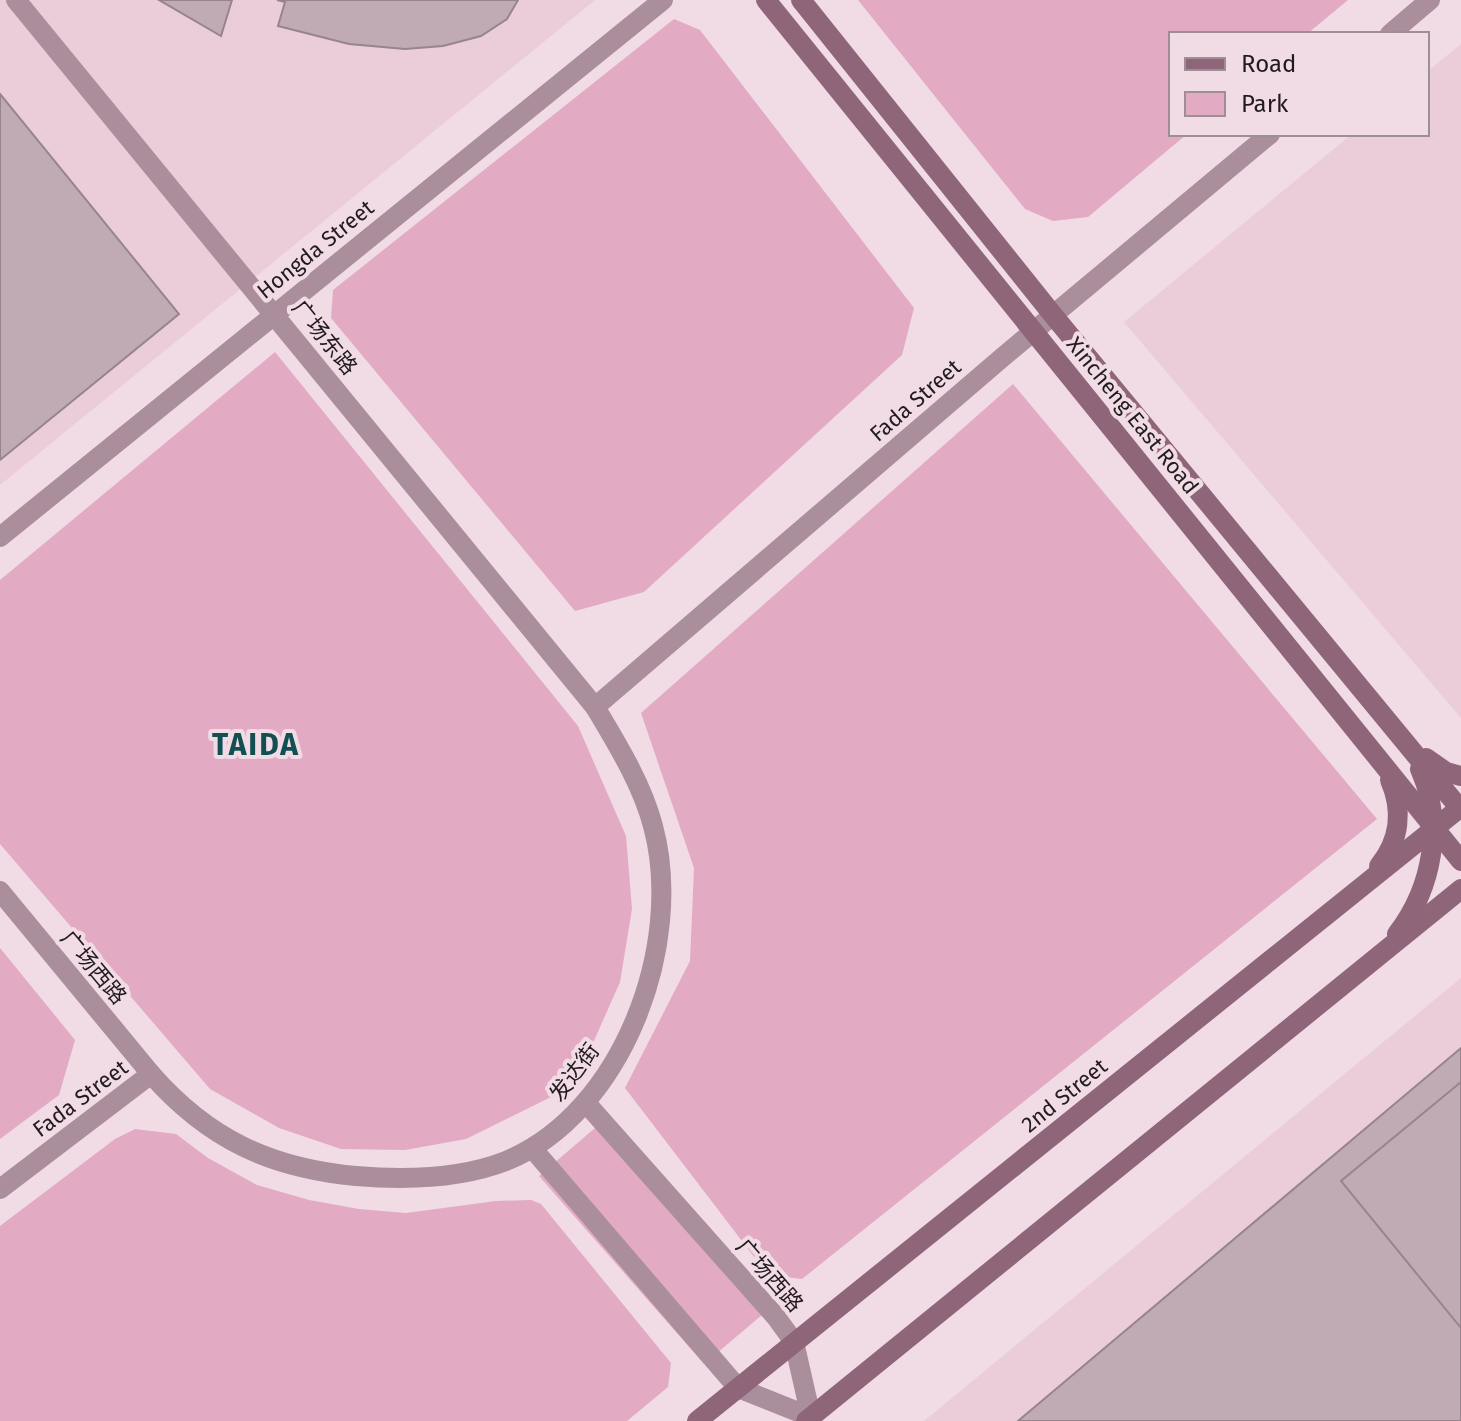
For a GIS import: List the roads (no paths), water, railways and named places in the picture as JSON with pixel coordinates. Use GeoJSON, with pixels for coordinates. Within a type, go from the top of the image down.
{"type":"FeatureCollection","features":[{"type":"Feature","properties":{"kind":"main road","name":"Xincheng East Road"},"geometry":{"type":"LineString","coordinates":[[766,0],[1461,861]]}},
{"type":"Feature","properties":{"kind":"main road","name":"Xincheng East Road"},"geometry":{"type":"LineString","coordinates":[[801,0],[1053,315],[1461,808]]}},
{"type":"Feature","properties":{"kind":"main road"},"geometry":{"type":"LineString","coordinates":[[1404,741],[1446,772],[1461,776]]}},
{"type":"Feature","properties":{"kind":"main road"},"geometry":{"type":"LineString","coordinates":[[1378,957],[1406,923],[1424,886],[1434,828],[1430,795],[1417,760],[1404,741]]}},
{"type":"Feature","properties":{"kind":"main road"},"geometry":{"type":"LineString","coordinates":[[1382,762],[1430,795],[1461,808]]}},
{"type":"Feature","properties":{"kind":"main road"},"geometry":{"type":"LineString","coordinates":[[1367,882],[1387,856],[1398,823],[1399,809],[1382,762]]}},
{"type":"Feature","properties":{"kind":"main road","name":"2nd Street"},"geometry":{"type":"LineString","coordinates":[[697,1421],[1461,808]]}},
{"type":"Feature","properties":{"kind":"main road"},"geometry":{"type":"LineString","coordinates":[[808,1419],[1461,889]]}},
{"type":"Feature","properties":{"kind":"street","name":"广场东路"},"geometry":{"type":"LineString","coordinates":[[16,0],[595,707]]}},
{"type":"Feature","properties":{"kind":"street","name":"Hongda Street"},"geometry":{"type":"LineString","coordinates":[[0,537],[663,0]]}},
{"type":"Feature","properties":{"kind":"street"},"geometry":{"type":"LineString","coordinates":[[1392,32],[1430,0]]}},
{"type":"Feature","properties":{"kind":"street","name":"Fada Street"},"geometry":{"type":"LineString","coordinates":[[595,707],[1034,331],[1268,136]]}},
{"type":"Feature","properties":{"kind":"street","name":"发达街"},"geometry":{"type":"LineString","coordinates":[[151,1074],[176,1102],[237,1145],[279,1162],[312,1170],[390,1178],[468,1171],[504,1162],[559,1130],[586,1103],[618,1054],[637,1017],[657,945],[661,906],[660,866],[654,827],[641,793],[595,707]]}},
{"type":"Feature","properties":{"kind":"street","name":"广场西路"},"geometry":{"type":"LineString","coordinates":[[0,891],[151,1074]]}},
{"type":"Feature","properties":{"kind":"street","name":"Fada Street"},"geometry":{"type":"LineString","coordinates":[[0,1189],[151,1074]]}},
{"type":"Feature","properties":{"kind":"street","name":"广场西路"},"geometry":{"type":"LineString","coordinates":[[586,1103],[776,1317],[794,1342],[808,1419]]}},
{"type":"Feature","properties":{"kind":"street"},"geometry":{"type":"LineString","coordinates":[[532,1148],[738,1388],[808,1419]]}},
{"type":"Feature","properties":{"kind":"district","name":"TAIDA"},"geometry":{"type":"Point","coordinates":[256,745]}}]}
